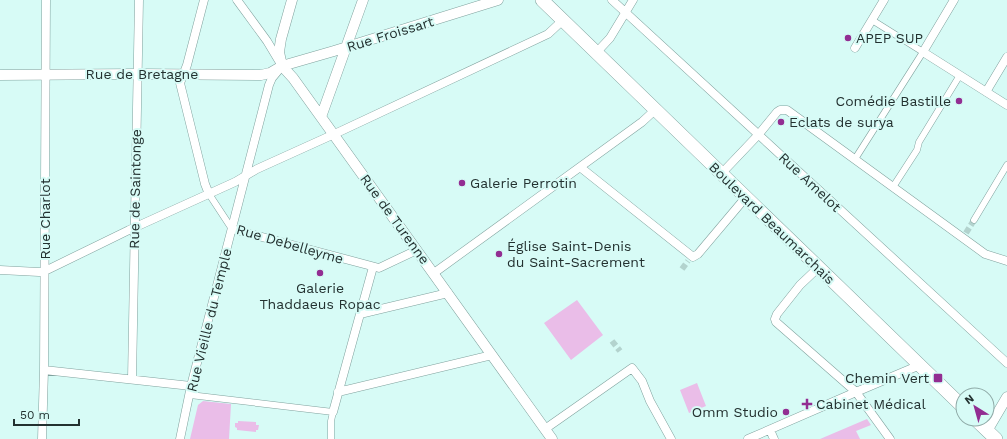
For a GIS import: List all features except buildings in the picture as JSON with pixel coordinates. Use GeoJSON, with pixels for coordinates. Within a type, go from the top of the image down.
{"type":"FeatureCollection","features":[{"type":"Feature","properties":{"kind":"main road","name":"Boulevard Beaumarchais"},"geometry":{"type":"LineString","coordinates":[[542,0],[955,399]]}},
{"type":"Feature","properties":{"kind":"main road"},"geometry":{"type":"LineString","coordinates":[[984,427],[992,435]]}},
{"type":"Feature","properties":{"kind":"street","name":"Rue Charlot"},"geometry":{"type":"LineString","coordinates":[[42,439],[45,271],[46,0]]}},
{"type":"Feature","properties":{"kind":"street","name":"Rue de Saintonge"},"geometry":{"type":"LineString","coordinates":[[132,379],[139,0]]}},
{"type":"Feature","properties":{"kind":"street","name":"Rue Debelleyme"},"geometry":{"type":"LineString","coordinates":[[204,0],[187,65],[180,83],[205,184],[209,194],[232,229],[373,267]]}},
{"type":"Feature","properties":{"kind":"street","name":"Rue de Turenne"},"geometry":{"type":"LineString","coordinates":[[237,0],[267,41],[282,66],[293,78],[552,439]]}},
{"type":"Feature","properties":{"kind":"street"},"geometry":{"type":"LineString","coordinates":[[282,66],[279,52],[281,39],[292,0]]}},
{"type":"Feature","properties":{"kind":"street"},"geometry":{"type":"LineString","coordinates":[[321,117],[363,0]]}},
{"type":"Feature","properties":{"kind":"street","name":"Rue Froissart"},"geometry":{"type":"LineString","coordinates":[[282,66],[347,48],[498,0]]}},
{"type":"Feature","properties":{"kind":"street","name":"Rue Amelot"},"geometry":{"type":"LineString","coordinates":[[612,0],[1007,363]]}},
{"type":"Feature","properties":{"kind":"street"},"geometry":{"type":"LineString","coordinates":[[596,53],[610,38],[633,0]]}},
{"type":"Feature","properties":{"kind":"street"},"geometry":{"type":"LineString","coordinates":[[855,48],[884,0]]}},
{"type":"Feature","properties":{"kind":"street"},"geometry":{"type":"LineString","coordinates":[[855,159],[954,0]]}},
{"type":"Feature","properties":{"kind":"street"},"geometry":{"type":"LineString","coordinates":[[0,270],[45,271],[209,194],[257,169],[334,135],[548,34],[563,20]]}},
{"type":"Feature","properties":{"kind":"street"},"geometry":{"type":"LineString","coordinates":[[872,20],[1007,105]]}},
{"type":"Feature","properties":{"kind":"street"},"geometry":{"type":"LineString","coordinates":[[986,92],[1007,57]]}},
{"type":"Feature","properties":{"kind":"street","name":"Rue de Bretagne"},"geometry":{"type":"LineString","coordinates":[[0,75],[261,74],[270,73],[282,66]]}},
{"type":"Feature","properties":{"kind":"street","name":"Rue Vieille du Temple"},"geometry":{"type":"LineString","coordinates":[[180,439],[191,386],[269,86],[272,78],[282,66]]}},
{"type":"Feature","properties":{"kind":"street"},"geometry":{"type":"LineString","coordinates":[[893,187],[917,150],[918,142],[960,76]]}},
{"type":"Feature","properties":{"kind":"street"},"geometry":{"type":"LineString","coordinates":[[434,273],[645,120],[655,110]]}},
{"type":"Feature","properties":{"kind":"street"},"geometry":{"type":"LineString","coordinates":[[721,174],[759,134],[776,112],[786,110],[893,187],[965,235],[985,254],[1007,261]]}},
{"type":"Feature","properties":{"kind":"street"},"geometry":{"type":"LineString","coordinates":[[974,220],[1007,166]]}},
{"type":"Feature","properties":{"kind":"street"},"geometry":{"type":"LineString","coordinates":[[580,167],[691,259],[698,254],[746,197]]}},
{"type":"Feature","properties":{"kind":"street"},"geometry":{"type":"LineString","coordinates":[[331,439],[331,421],[333,412],[373,267],[379,268],[416,250]]}},
{"type":"Feature","properties":{"kind":"street"},"geometry":{"type":"LineString","coordinates":[[818,268],[800,286],[777,314],[775,320],[856,392],[890,439]]}},
{"type":"Feature","properties":{"kind":"street"},"geometry":{"type":"LineString","coordinates":[[360,314],[448,293]]}},
{"type":"Feature","properties":{"kind":"street"},"geometry":{"type":"LineString","coordinates":[[338,392],[492,355]]}},
{"type":"Feature","properties":{"kind":"street"},"geometry":{"type":"LineString","coordinates":[[748,439],[920,365]]}},
{"type":"Feature","properties":{"kind":"street"},"geometry":{"type":"LineString","coordinates":[[545,428],[632,368],[642,381],[650,401],[671,439]]}},
{"type":"Feature","properties":{"kind":"street"},"geometry":{"type":"LineString","coordinates":[[44,370],[191,386]]}},
{"type":"Feature","properties":{"kind":"street"},"geometry":{"type":"LineString","coordinates":[[190,395],[333,412]]}},
{"type":"Feature","properties":{"kind":"street"},"geometry":{"type":"LineString","coordinates":[[992,435],[1007,397]]}},
{"type":"Feature","properties":{"kind":"street"},"geometry":{"type":"LineString","coordinates":[[770,430],[774,439]]}},
{"type":"Feature","properties":{"kind":"shaded area"},"geometry":{"type":"Polygon","coordinates":[[[577,300],[603,335],[571,360],[544,323],[577,300]]]}},
{"type":"Feature","properties":{"kind":"shaded area"},"geometry":{"type":"Polygon","coordinates":[[[697,383],[706,406],[689,413],[680,390],[697,383]]]}},
{"type":"Feature","properties":{"kind":"shaded area"},"geometry":{"type":"Polygon","coordinates":[[[203,401],[231,404],[229,439],[190,439],[198,405],[203,401]]]}},
{"type":"Feature","properties":{"kind":"shaded area"},"geometry":{"type":"Polygon","coordinates":[[[867,419],[871,425],[856,431],[860,439],[820,439],[867,419]]]}},
{"type":"Feature","properties":{"kind":"shaded area"},"geometry":{"type":"Polygon","coordinates":[[[238,421],[256,422],[256,425],[259,425],[258,430],[256,430],[256,432],[237,430],[235,423],[238,423],[238,421]]]}},
{"type":"Feature","properties":{"kind":"tunnel"},"geometry":{"type":"LineString","coordinates":[[966,233],[974,220]]}},
{"type":"Feature","properties":{"kind":"tunnel"},"geometry":{"type":"LineString","coordinates":[[682,269],[688,261]]}},
{"type":"Feature","properties":{"kind":"tunnel"},"geometry":{"type":"LineString","coordinates":[[612,341],[620,351]]}},
{"type":"Feature","properties":{"kind":"place","name":"APEP SUP"},"geometry":{"type":"Point","coordinates":[848,38]}},
{"type":"Feature","properties":{"kind":"place","name":"Comédie Bastille"},"geometry":{"type":"Point","coordinates":[959,101]}},
{"type":"Feature","properties":{"kind":"place","name":"Eclats de surya"},"geometry":{"type":"Point","coordinates":[781,122]}},
{"type":"Feature","properties":{"kind":"place","name":"Galerie Perrotin"},"geometry":{"type":"Point","coordinates":[462,183]}},
{"type":"Feature","properties":{"kind":"place","name":"Église Saint-Denis du Saint-Sacrement"},"geometry":{"type":"Point","coordinates":[499,254]}},
{"type":"Feature","properties":{"kind":"place","name":"Galerie Thaddaeus Ropac"},"geometry":{"type":"Point","coordinates":[320,273]}},
{"type":"Feature","properties":{"kind":"place","name":"Chemin Vert"},"geometry":{"type":"Point","coordinates":[938,378]}},
{"type":"Feature","properties":{"kind":"place","name":"Cabinet Médical"},"geometry":{"type":"Point","coordinates":[807,404]}},
{"type":"Feature","properties":{"kind":"place","name":"Omm Studio"},"geometry":{"type":"Point","coordinates":[786,412]}}]}
